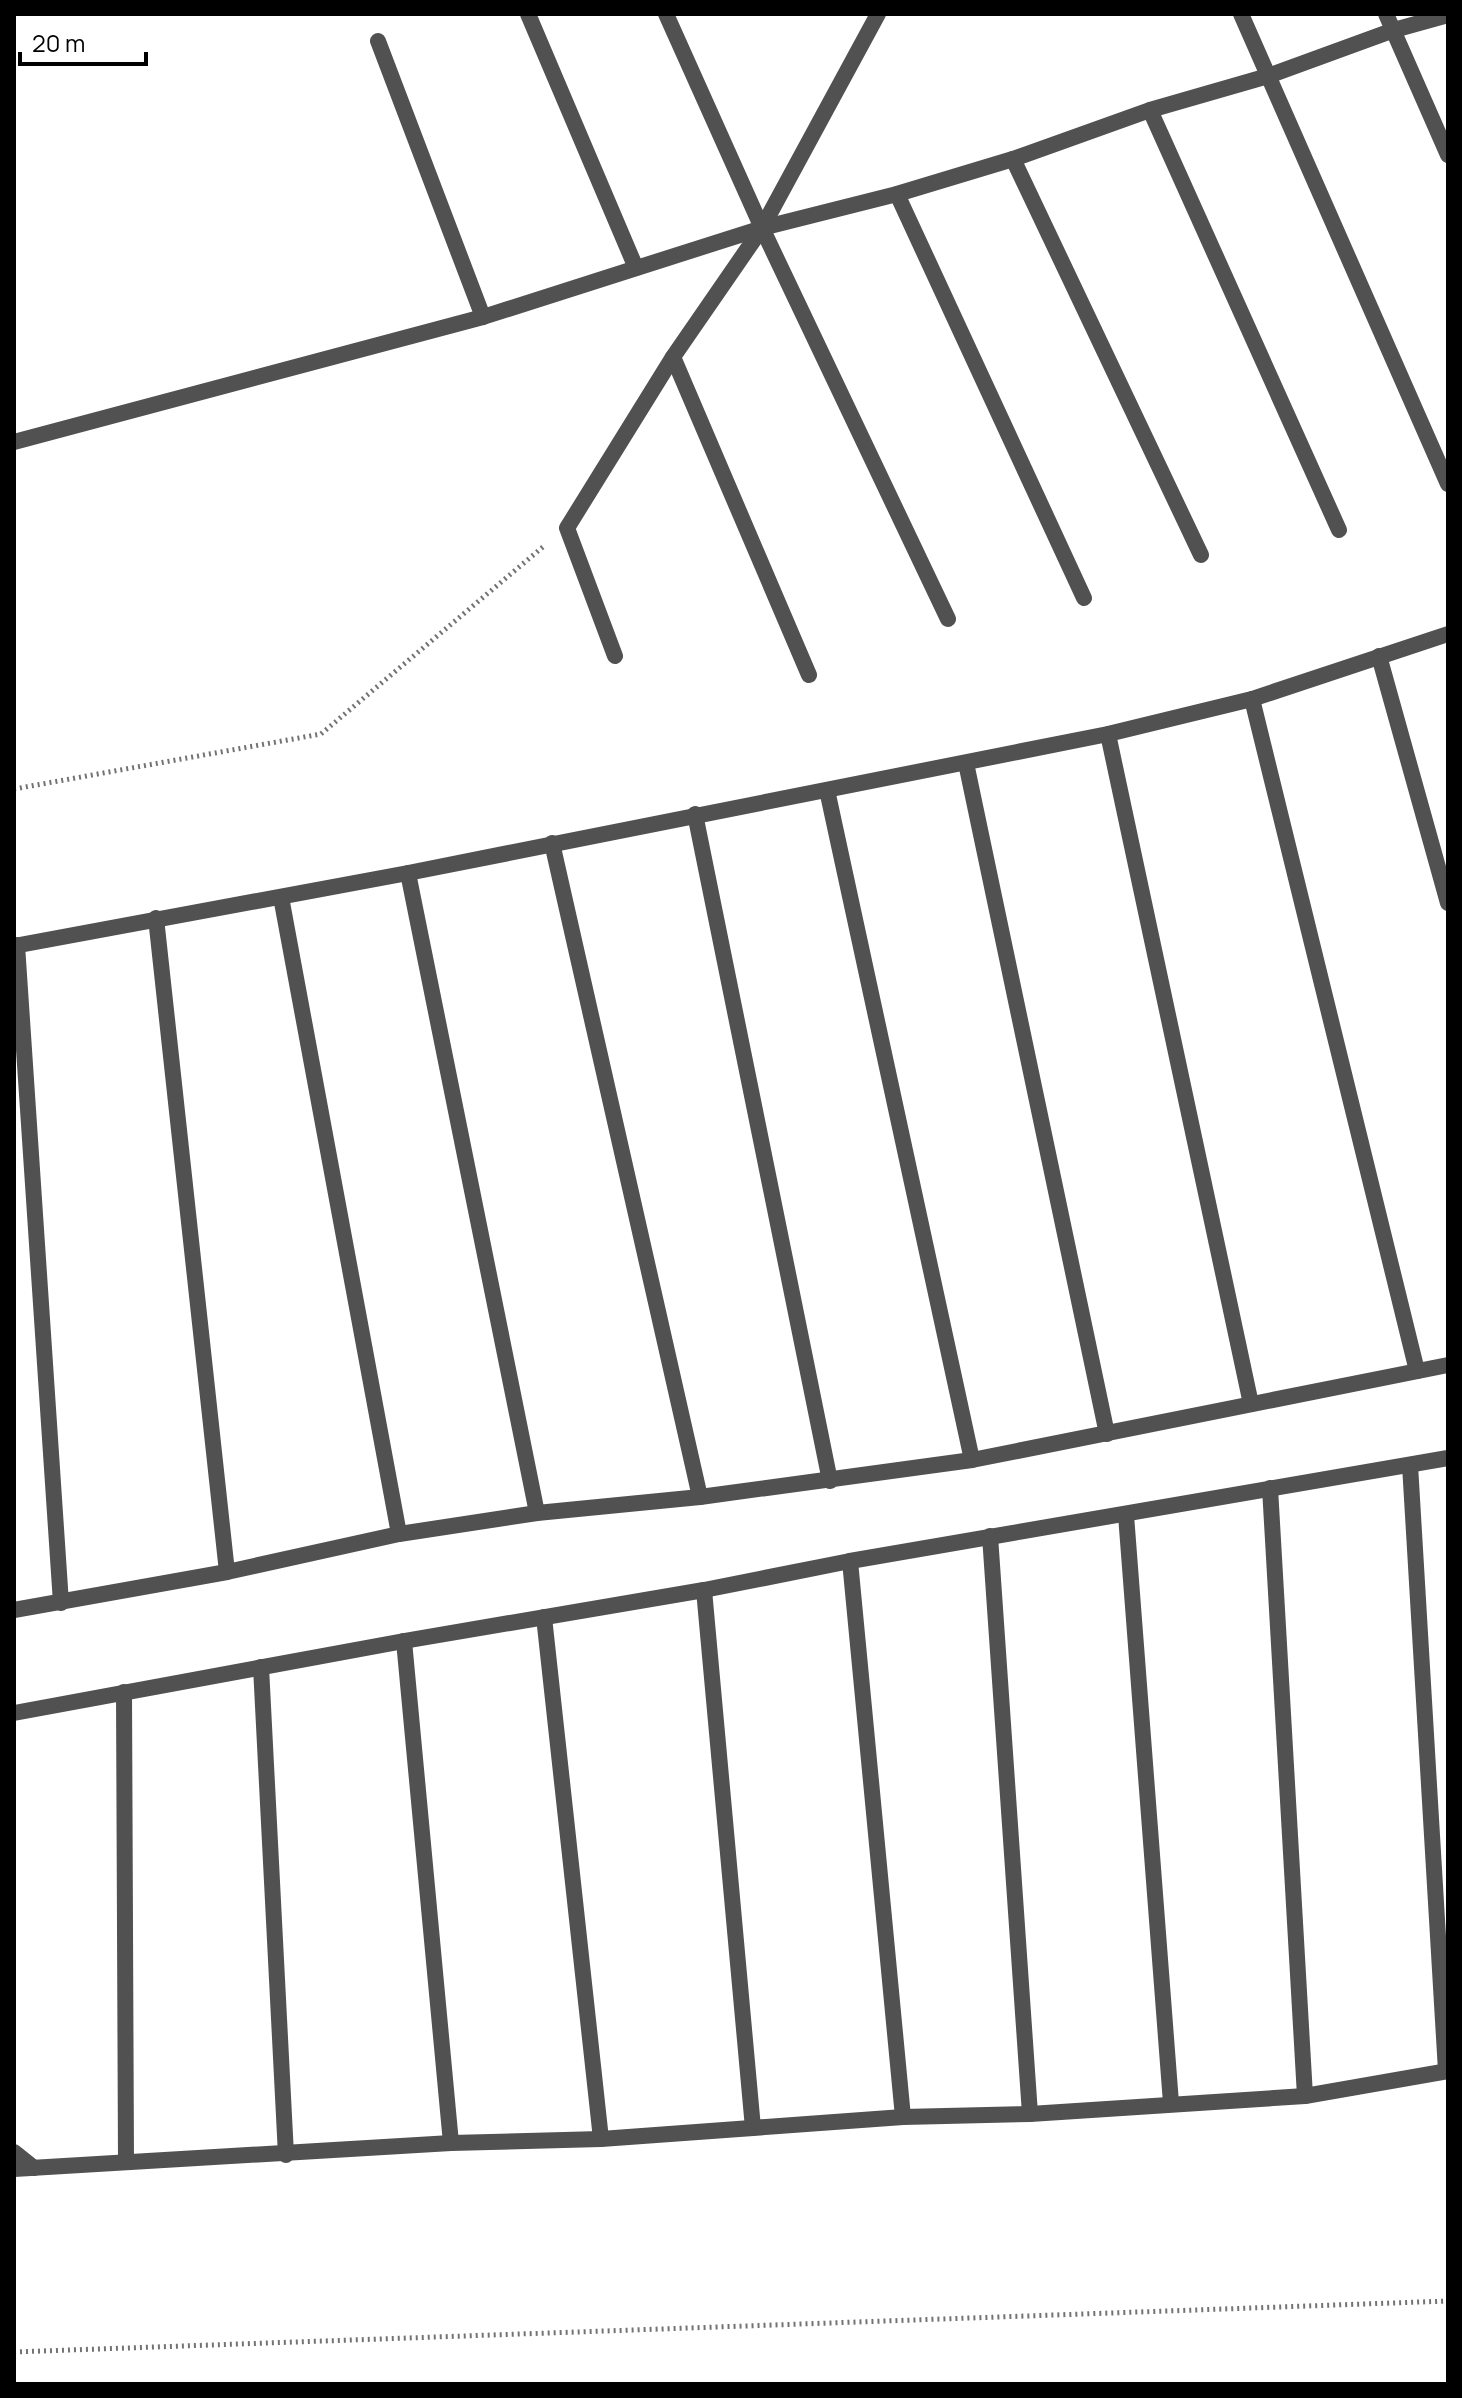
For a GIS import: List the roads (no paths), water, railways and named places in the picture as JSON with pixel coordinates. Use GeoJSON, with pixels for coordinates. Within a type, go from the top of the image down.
{"type":"FeatureCollection","features":[{"type":"Feature","properties":{"kind":"lane"},"geometry":{"type":"LineString","coordinates":[[528,14],[636,268]]}},
{"type":"Feature","properties":{"kind":"lane"},"geometry":{"type":"LineString","coordinates":[[666,14],[762,228],[948,619]]}},
{"type":"Feature","properties":{"kind":"lane"},"geometry":{"type":"LineString","coordinates":[[615,656],[567,528],[673,357],[762,228],[878,14]]}},
{"type":"Feature","properties":{"kind":"lane"},"geometry":{"type":"LineString","coordinates":[[1241,14],[1448,484]]}},
{"type":"Feature","properties":{"kind":"lane"},"geometry":{"type":"LineString","coordinates":[[1386,14],[1448,155]]}},
{"type":"Feature","properties":{"kind":"lane"},"geometry":{"type":"LineString","coordinates":[[14,442],[483,317],[762,228],[897,194],[1013,159],[1150,110],[1268,76],[1394,30],[1448,15]]}},
{"type":"Feature","properties":{"kind":"lane"},"geometry":{"type":"LineString","coordinates":[[378,41],[483,317]]}},
{"type":"Feature","properties":{"kind":"lane"},"geometry":{"type":"LineString","coordinates":[[1150,110],[1339,530]]}},
{"type":"Feature","properties":{"kind":"lane"},"geometry":{"type":"LineString","coordinates":[[1013,159],[1201,555]]}},
{"type":"Feature","properties":{"kind":"lane"},"geometry":{"type":"LineString","coordinates":[[897,194],[1084,598]]}},
{"type":"Feature","properties":{"kind":"lane"},"geometry":{"type":"LineString","coordinates":[[673,357],[809,675]]}},
{"type":"Feature","properties":{"kind":"lane"},"geometry":{"type":"LineString","coordinates":[[61,1603],[16,945],[408,873],[1108,734],[1252,699],[1448,634]]}},
{"type":"Feature","properties":{"kind":"lane"},"geometry":{"type":"LineString","coordinates":[[1379,656],[1448,903]]}},
{"type":"Feature","properties":{"kind":"lane"},"geometry":{"type":"LineString","coordinates":[[1252,699],[1417,1371]]}},
{"type":"Feature","properties":{"kind":"lane"},"geometry":{"type":"LineString","coordinates":[[1108,734],[1251,1404]]}},
{"type":"Feature","properties":{"kind":"lane"},"geometry":{"type":"LineString","coordinates":[[966,763],[1107,1434]]}},
{"type":"Feature","properties":{"kind":"lane"},"geometry":{"type":"LineString","coordinates":[[827,790],[972,1460]]}},
{"type":"Feature","properties":{"kind":"lane"},"geometry":{"type":"LineString","coordinates":[[695,814],[830,1481]]}},
{"type":"Feature","properties":{"kind":"lane"},"geometry":{"type":"LineString","coordinates":[[552,843],[700,1497]]}},
{"type":"Feature","properties":{"kind":"lane"},"geometry":{"type":"LineString","coordinates":[[408,873],[537,1513]]}},
{"type":"Feature","properties":{"kind":"lane"},"geometry":{"type":"LineString","coordinates":[[281,897],[399,1534]]}},
{"type":"Feature","properties":{"kind":"lane"},"geometry":{"type":"LineString","coordinates":[[156,918],[227,1572]]}},
{"type":"Feature","properties":{"kind":"lane"},"geometry":{"type":"LineString","coordinates":[[14,1610],[227,1572],[399,1534],[537,1513],[700,1497],[972,1460],[1448,1365]]}},
{"type":"Feature","properties":{"kind":"lane"},"geometry":{"type":"LineString","coordinates":[[14,1713],[990,1536],[1448,1458]]}},
{"type":"Feature","properties":{"kind":"lane"},"geometry":{"type":"LineString","coordinates":[[14,2169],[451,2143],[601,2139],[903,2117],[1030,2114],[1305,2096],[1447,2071],[1410,1465]]}},
{"type":"Feature","properties":{"kind":"lane"},"geometry":{"type":"LineString","coordinates":[[1270,1488],[1305,2096]]}},
{"type":"Feature","properties":{"kind":"lane"},"geometry":{"type":"LineString","coordinates":[[1126,1515],[1171,2103]]}},
{"type":"Feature","properties":{"kind":"lane"},"geometry":{"type":"LineString","coordinates":[[990,1536],[1030,2114]]}},
{"type":"Feature","properties":{"kind":"lane"},"geometry":{"type":"LineString","coordinates":[[850,1561],[903,2117]]}},
{"type":"Feature","properties":{"kind":"lane"},"geometry":{"type":"LineString","coordinates":[[704,1590],[753,2128]]}},
{"type":"Feature","properties":{"kind":"lane"},"geometry":{"type":"LineString","coordinates":[[544,1617],[601,2139]]}},
{"type":"Feature","properties":{"kind":"lane"},"geometry":{"type":"LineString","coordinates":[[404,1641],[451,2143]]}},
{"type":"Feature","properties":{"kind":"lane"},"geometry":{"type":"LineString","coordinates":[[261,1667],[286,2155]]}},
{"type":"Feature","properties":{"kind":"lane"},"geometry":{"type":"LineString","coordinates":[[124,1692],[126,2162]]}},
{"type":"Feature","properties":{"kind":"lane"},"geometry":{"type":"LineString","coordinates":[[14,2152],[34,2168]]}}]}
